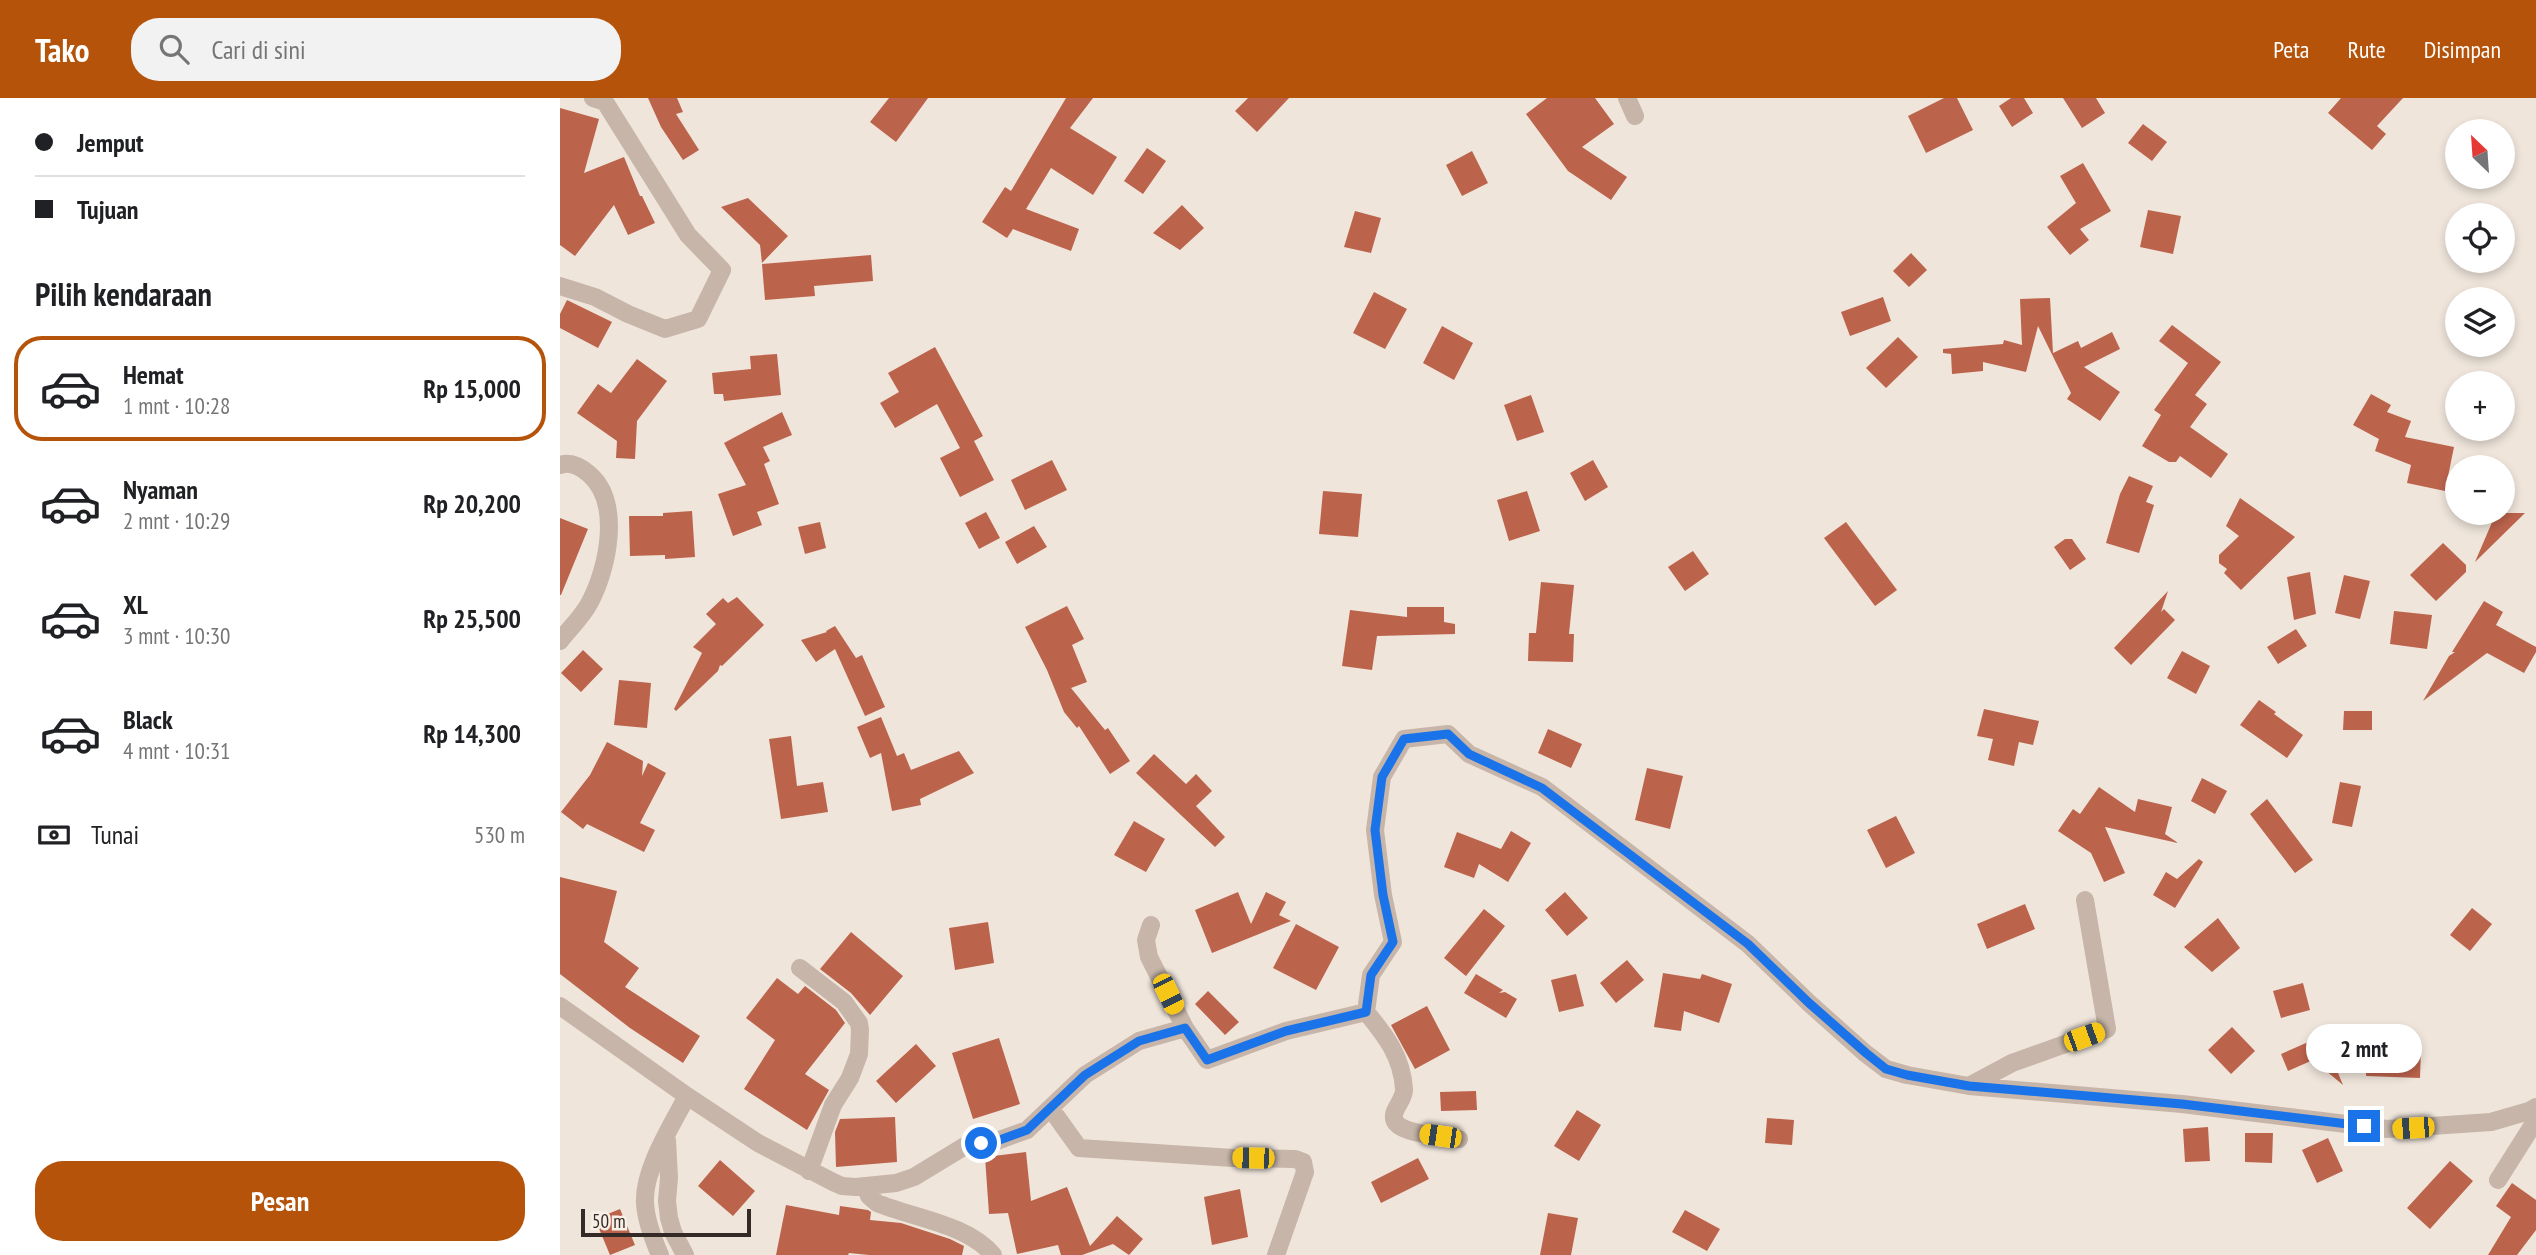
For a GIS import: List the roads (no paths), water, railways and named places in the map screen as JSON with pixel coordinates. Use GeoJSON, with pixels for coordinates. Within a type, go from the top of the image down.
{"type":"FeatureCollection","features":[{"type":"Feature","properties":{"kind":"street"},"geometry":{"type":"LineString","coordinates":[[560,286],[596,297],[628,314],[665,328],[698,319],[722,270],[688,235],[605,102],[593,98]]}},
{"type":"Feature","properties":{"kind":"street"},"geometry":{"type":"LineString","coordinates":[[1627,98],[1634,116]]}},
{"type":"Feature","properties":{"kind":"street"},"geometry":{"type":"LineString","coordinates":[[560,465],[565,463],[580,466],[595,479],[605,493],[610,527],[602,572],[589,603],[560,641]]}},
{"type":"Feature","properties":{"kind":"street"},"geometry":{"type":"LineString","coordinates":[[1459,1139],[1404,1129],[1396,1123],[1395,1110],[1403,1100],[1405,1092],[1402,1070],[1393,1047],[1366,1012],[1371,975],[1393,942],[1383,895],[1375,830],[1382,777],[1404,739],[1448,734],[1469,754],[1542,788],[1748,944],[1809,1003],[1886,1069],[1969,1086],[2182,1104],[2387,1129],[2491,1122],[2536,1107]]}},
{"type":"Feature","properties":{"kind":"street"},"geometry":{"type":"LineString","coordinates":[[1969,1086],[2012,1063],[2107,1029],[2085,900]]}},
{"type":"Feature","properties":{"kind":"street"},"geometry":{"type":"LineString","coordinates":[[1151,925],[1146,940],[1149,957],[1185,1028],[1207,1060],[1286,1031],[1366,1012]]}},
{"type":"Feature","properties":{"kind":"street"},"geometry":{"type":"LineString","coordinates":[[800,968],[844,1002],[859,1023],[860,1030],[859,1054],[850,1078],[833,1105],[808,1171]]}},
{"type":"Feature","properties":{"kind":"street"},"geometry":{"type":"LineString","coordinates":[[560,1006],[758,1143],[808,1171],[842,1186],[896,1183],[915,1177],[965,1146],[994,1142],[1027,1130],[1085,1075],[1139,1041],[1185,1028]]}},
{"type":"Feature","properties":{"kind":"street"},"geometry":{"type":"LineString","coordinates":[[660,1255],[650,1229],[645,1203],[646,1190],[652,1169],[687,1096]]}},
{"type":"Feature","properties":{"kind":"street"},"geometry":{"type":"LineString","coordinates":[[1051,1109],[1079,1148],[1233,1158],[1295,1159],[1303,1162],[1305,1172],[1276,1255]]}},
{"type":"Feature","properties":{"kind":"street"},"geometry":{"type":"LineString","coordinates":[[2498,1180],[2536,1120]]}},
{"type":"Feature","properties":{"kind":"street"},"geometry":{"type":"LineString","coordinates":[[667,1137],[669,1218],[685,1255]]}},
{"type":"Feature","properties":{"kind":"street"},"geometry":{"type":"LineString","coordinates":[[865,1186],[869,1196],[877,1203],[969,1234],[984,1244],[993,1255]]}}]}
